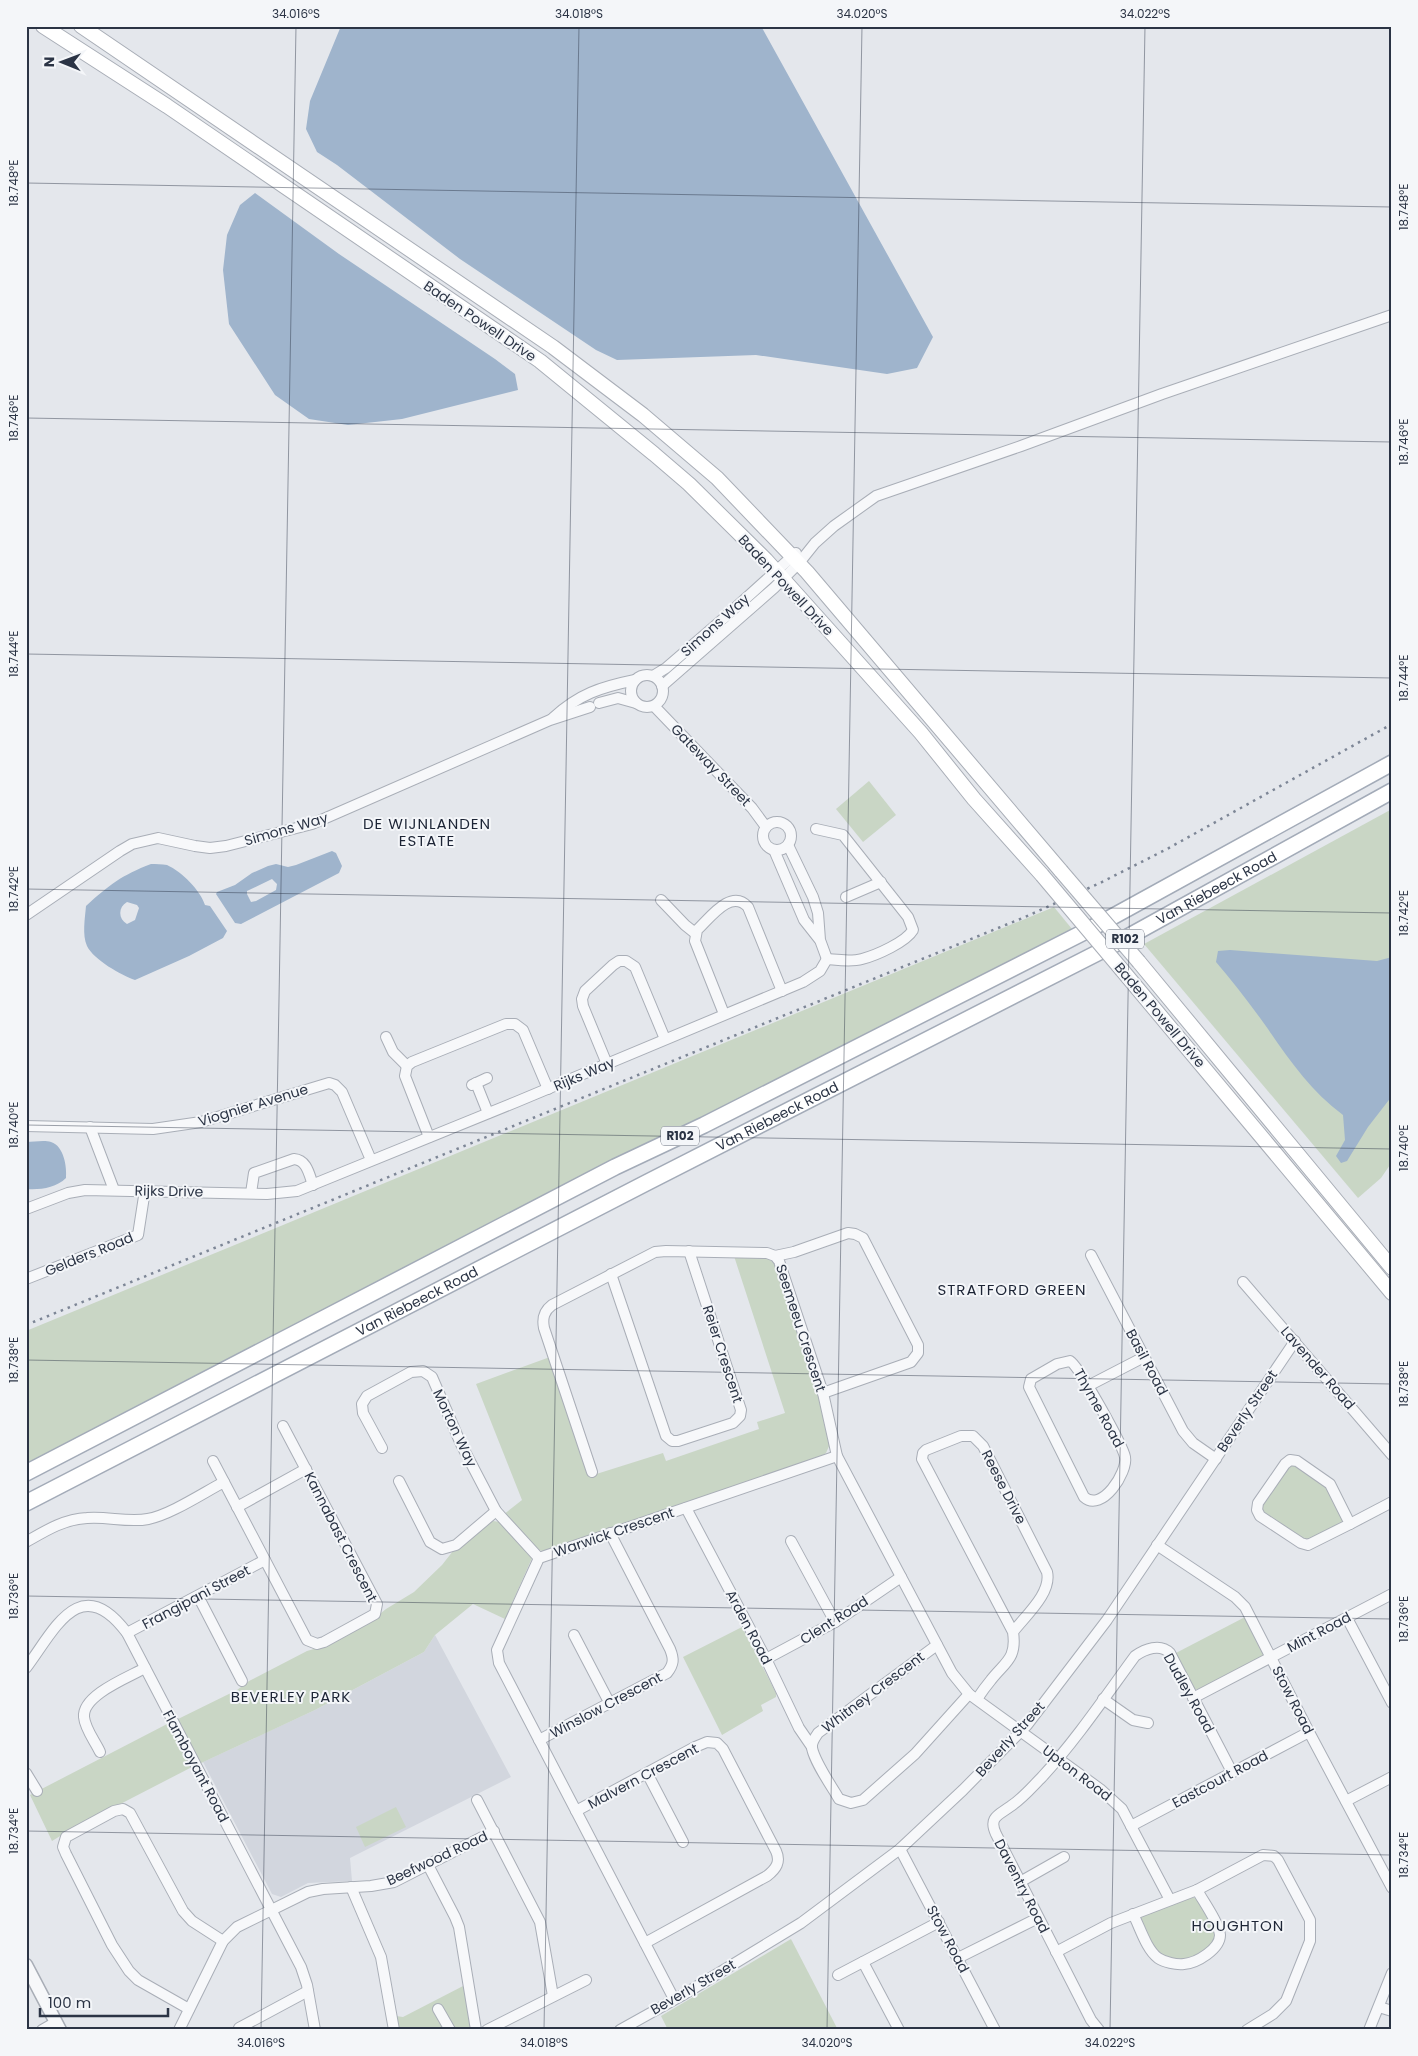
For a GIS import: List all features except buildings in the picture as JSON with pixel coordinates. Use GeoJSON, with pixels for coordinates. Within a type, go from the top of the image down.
{"type":"FeatureCollection","features":[{"type":"Feature","properties":{"kind":"main road","name":"Baden Powell Drive"},"geometry":{"type":"LineString","coordinates":[[43,26],[166,106],[540,361],[595,404],[689,484],[779,575],[920,733],[974,799],[1042,874],[1392,1293]]}},
{"type":"Feature","properties":{"kind":"main road","name":"Baden Powell Drive"},"geometry":{"type":"LineString","coordinates":[[81,26],[553,347],[643,415],[717,478],[796,559],[1139,962],[1392,1268]]}},
{"type":"Feature","properties":{"kind":"main road","name":"Van Riebeeck Road"},"geometry":{"type":"LineString","coordinates":[[26,1473],[634,1158],[704,1125],[1092,928],[1392,763]]}},
{"type":"Feature","properties":{"kind":"main road","name":"Van Riebeeck Road"},"geometry":{"type":"LineString","coordinates":[[26,1503],[378,1320],[1115,944],[1392,791]]}},
{"type":"Feature","properties":{"kind":"main road"},"geometry":{"type":"LineString","coordinates":[[634,1158],[646,1183]]}},
{"type":"Feature","properties":{"kind":"main road"},"geometry":{"type":"LineString","coordinates":[[367,1296],[378,1320]]}},
{"type":"Feature","properties":{"kind":"main road"},"geometry":{"type":"LineString","coordinates":[[108,1430],[118,1454]]}},
{"type":"Feature","properties":{"kind":"street"},"geometry":{"type":"LineString","coordinates":[[779,575],[834,526],[876,496],[1021,446],[1162,394],[1392,316]]}},
{"type":"Feature","properties":{"kind":"street","name":"Simons Way"},"geometry":{"type":"LineString","coordinates":[[653,676],[666,668],[779,575]]}},
{"type":"Feature","properties":{"kind":"street","name":"Simons Way"},"geometry":{"type":"LineString","coordinates":[[662,686],[779,575]]}},
{"type":"Feature","properties":{"kind":"street"},"geometry":{"type":"LineString","coordinates":[[643,676],[657,678],[662,686],[661,700],[654,706],[645,707],[636,702],[632,694],[635,680],[643,676]]}},
{"type":"Feature","properties":{"kind":"street","name":"Simons Way"},"geometry":{"type":"LineString","coordinates":[[550,720],[565,707],[591,691],[635,680]]}},
{"type":"Feature","properties":{"kind":"street","name":"Simons Way"},"geometry":{"type":"LineString","coordinates":[[26,915],[132,844],[158,838],[196,846],[218,847],[312,824],[550,720],[618,698],[636,702]]}},
{"type":"Feature","properties":{"kind":"street","name":"Gateway Street"},"geometry":{"type":"LineString","coordinates":[[654,706],[752,808],[766,827]]}},
{"type":"Feature","properties":{"kind":"street"},"geometry":{"type":"LineString","coordinates":[[774,822],[783,823],[787,826],[791,834],[788,845],[783,850],[774,850],[763,841],[763,832],[766,827],[774,822]]}},
{"type":"Feature","properties":{"kind":"street"},"geometry":{"type":"LineString","coordinates":[[788,845],[806,882],[818,913],[820,940],[827,960],[864,959],[899,943],[910,935],[913,930],[908,917],[843,835],[816,829]]}},
{"type":"Feature","properties":{"kind":"street"},"geometry":{"type":"LineString","coordinates":[[774,850],[804,920],[820,940]]}},
{"type":"Feature","properties":{"kind":"street"},"geometry":{"type":"LineString","coordinates":[[791,888],[806,882]]}},
{"type":"Feature","properties":{"kind":"street"},"geometry":{"type":"LineString","coordinates":[[846,897],[881,882]]}},
{"type":"Feature","properties":{"kind":"street"},"geometry":{"type":"LineString","coordinates":[[661,900],[685,925],[696,933]]}},
{"type":"Feature","properties":{"kind":"street"},"geometry":{"type":"LineString","coordinates":[[724,1014],[695,941],[696,933],[726,903],[732,900],[743,902],[750,910],[782,991]]}},
{"type":"Feature","properties":{"kind":"street","name":"Rijks Way"},"geometry":{"type":"LineString","coordinates":[[313,1185],[812,978],[820,972],[827,960]]}},
{"type":"Feature","properties":{"kind":"street"},"geometry":{"type":"LineString","coordinates":[[607,1064],[582,1006],[582,999],[585,991],[616,963],[626,961],[635,967],[665,1039]]}},
{"type":"Feature","properties":{"kind":"street"},"geometry":{"type":"LineString","coordinates":[[429,1137],[404,1076],[407,1066],[412,1062],[506,1024],[512,1023],[523,1030],[548,1089]]}},
{"type":"Feature","properties":{"kind":"street"},"geometry":{"type":"LineString","coordinates":[[386,1037],[393,1052],[407,1066]]}},
{"type":"Feature","properties":{"kind":"street"},"geometry":{"type":"LineString","coordinates":[[487,1078],[473,1084],[488,1113]]}},
{"type":"Feature","properties":{"kind":"street","name":"Viognier Avenue"},"geometry":{"type":"LineString","coordinates":[[26,1126],[153,1129],[201,1122],[329,1083],[335,1085],[342,1092],[371,1160]]}},
{"type":"Feature","properties":{"kind":"street"},"geometry":{"type":"LineString","coordinates":[[90,1128],[114,1190]]}},
{"type":"Feature","properties":{"kind":"street"},"geometry":{"type":"LineString","coordinates":[[251,1193],[254,1173],[294,1158],[300,1159],[305,1163],[313,1185]]}},
{"type":"Feature","properties":{"kind":"street","name":"Rijks Drive"},"geometry":{"type":"LineString","coordinates":[[26,1209],[73,1191],[145,1190],[284,1194],[313,1185]]}},
{"type":"Feature","properties":{"kind":"street","name":"Gelders Road"},"geometry":{"type":"LineString","coordinates":[[26,1279],[138,1235],[145,1190]]}},
{"type":"Feature","properties":{"kind":"street"},"geometry":{"type":"LineString","coordinates":[[775,1256],[794,1252],[848,1233],[863,1238],[918,1345],[918,1353],[911,1362],[823,1393]]}},
{"type":"Feature","properties":{"kind":"street","name":"Reier Crescent"},"geometry":{"type":"LineString","coordinates":[[611,1274],[664,1433],[670,1440],[678,1440],[733,1423],[738,1419],[741,1410],[689,1251]]}},
{"type":"Feature","properties":{"kind":"street","name":"Seemeeu Crescent"},"geometry":{"type":"LineString","coordinates":[[592,1472],[544,1328],[543,1318],[546,1310],[552,1305],[655,1252],[770,1253],[775,1256],[779,1261],[823,1393],[837,1456]]}},
{"type":"Feature","properties":{"kind":"street","name":"Basil Road"},"geometry":{"type":"LineString","coordinates":[[1091,1255],[1187,1437],[1216,1459]]}},
{"type":"Feature","properties":{"kind":"street","name":"Lavender Road"},"geometry":{"type":"LineString","coordinates":[[1243,1282],[1392,1455]]}},
{"type":"Feature","properties":{"kind":"street","name":"Beverly Street"},"geometry":{"type":"LineString","coordinates":[[620,2030],[801,1923],[900,1849],[963,1790],[1021,1731],[1107,1620],[1294,1341]]}},
{"type":"Feature","properties":{"kind":"street"},"geometry":{"type":"LineString","coordinates":[[1088,1386],[1144,1357]]}},
{"type":"Feature","properties":{"kind":"street","name":"Thyme Road"},"geometry":{"type":"LineString","coordinates":[[1070,1361],[1075,1364],[1088,1386],[1125,1457],[1123,1471],[1106,1496],[1094,1502],[1084,1497],[1031,1395],[1028,1385],[1032,1379],[1045,1370],[1070,1361]]}},
{"type":"Feature","properties":{"kind":"street","name":"Morton Way"},"geometry":{"type":"LineString","coordinates":[[382,1448],[363,1412],[362,1404],[367,1396],[411,1372],[423,1371],[432,1378],[461,1444],[496,1511],[539,1558]]}},
{"type":"Feature","properties":{"kind":"street","name":"Kannabast Crescent"},"geometry":{"type":"LineString","coordinates":[[213,1461],[307,1640],[312,1644],[324,1642],[375,1614],[377,1604],[283,1426]]}},
{"type":"Feature","properties":{"kind":"street","name":"Reese Drive"},"geometry":{"type":"LineString","coordinates":[[961,1436],[973,1436],[983,1446],[1047,1572],[1048,1581],[1045,1589],[1013,1632],[922,1459],[923,1453],[926,1450],[961,1436]]}},
{"type":"Feature","properties":{"kind":"street"},"geometry":{"type":"LineString","coordinates":[[837,1456],[952,1673],[973,1696],[1021,1731]]}},
{"type":"Feature","properties":{"kind":"street","name":"Warwick Crescent"},"geometry":{"type":"LineString","coordinates":[[674,1999],[499,1663],[497,1650],[539,1558],[837,1456]]}},
{"type":"Feature","properties":{"kind":"street"},"geometry":{"type":"LineString","coordinates":[[1350,1524],[1330,1484],[1294,1460],[1285,1464],[1257,1507],[1260,1516],[1304,1544],[1312,1544],[1392,1502]]}},
{"type":"Feature","properties":{"kind":"street"},"geometry":{"type":"LineString","coordinates":[[237,1507],[306,1469]]}},
{"type":"Feature","properties":{"kind":"street"},"geometry":{"type":"LineString","coordinates":[[399,1481],[430,1542],[442,1549],[456,1545],[496,1511]]}},
{"type":"Feature","properties":{"kind":"street"},"geometry":{"type":"LineString","coordinates":[[26,1542],[62,1523],[74,1519],[138,1520],[152,1518],[224,1482]]}},
{"type":"Feature","properties":{"kind":"street","name":"Arden Road"},"geometry":{"type":"LineString","coordinates":[[686,1508],[766,1659],[799,1728],[812,1747]]}},
{"type":"Feature","properties":{"kind":"street","name":"Winslow Crescent"},"geometry":{"type":"LineString","coordinates":[[539,1740],[667,1672],[673,1662],[670,1649],[610,1533]]}},
{"type":"Feature","properties":{"kind":"street"},"geometry":{"type":"LineString","coordinates":[[791,1541],[835,1622]]}},
{"type":"Feature","properties":{"kind":"street","name":"Stow Road"},"geometry":{"type":"LineString","coordinates":[[1157,1545],[1240,1601],[1250,1614],[1309,1732],[1392,1888]]}},
{"type":"Feature","properties":{"kind":"street","name":"Frangipani Street"},"geometry":{"type":"LineString","coordinates":[[127,1633],[265,1560]]}},
{"type":"Feature","properties":{"kind":"street","name":"Clent Road"},"geometry":{"type":"LineString","coordinates":[[766,1659],[835,1622],[901,1576]]}},
{"type":"Feature","properties":{"kind":"street","name":"Mint Road"},"geometry":{"type":"LineString","coordinates":[[1193,1698],[1392,1594]]}},
{"type":"Feature","properties":{"kind":"street"},"geometry":{"type":"LineString","coordinates":[[198,1596],[242,1681]]}},
{"type":"Feature","properties":{"kind":"street","name":"Flamboyant Road"},"geometry":{"type":"LineString","coordinates":[[26,1668],[63,1616],[80,1607],[100,1608],[117,1618],[127,1633],[301,1967],[315,2030]]}},
{"type":"Feature","properties":{"kind":"street"},"geometry":{"type":"LineString","coordinates":[[1347,1618],[1388,1684],[1392,1702]]}},
{"type":"Feature","properties":{"kind":"street"},"geometry":{"type":"LineString","coordinates":[[973,1696],[1012,1655],[1013,1632]]}},
{"type":"Feature","properties":{"kind":"street"},"geometry":{"type":"LineString","coordinates":[[574,1634],[609,1702]]}},
{"type":"Feature","properties":{"kind":"street","name":"Whitney Crescent"},"geometry":{"type":"LineString","coordinates":[[937,1645],[818,1733],[813,1740],[812,1747],[816,1758],[839,1799],[845,1803],[857,1803],[915,1754],[973,1696]]}},
{"type":"Feature","properties":{"kind":"street","name":"Dudley Road"},"geometry":{"type":"LineString","coordinates":[[1059,1759],[1135,1656],[1146,1650],[1158,1647],[1166,1649],[1170,1653],[1232,1772]]}},
{"type":"Feature","properties":{"kind":"street"},"geometry":{"type":"LineString","coordinates":[[100,1752],[84,1717],[84,1710],[87,1704],[101,1692],[145,1668]]}},
{"type":"Feature","properties":{"kind":"street"},"geometry":{"type":"LineString","coordinates":[[1103,1699],[1133,1720],[1148,1723]]}},
{"type":"Feature","properties":{"kind":"street","name":"Upton Road"},"geometry":{"type":"LineString","coordinates":[[1021,1731],[1122,1809],[1170,1900]]}},
{"type":"Feature","properties":{"kind":"street","name":"Eastcourt Road"},"geometry":{"type":"LineString","coordinates":[[1131,1826],[1309,1732]]}},
{"type":"Feature","properties":{"kind":"street","name":"Malvern Crescent"},"geometry":{"type":"LineString","coordinates":[[576,1811],[707,1742],[717,1743],[723,1749],[776,1851],[778,1860],[774,1871],[645,1943]]}},
{"type":"Feature","properties":{"kind":"street","name":"Daventry Road"},"geometry":{"type":"LineString","coordinates":[[1059,1759],[1022,1797],[999,1813],[992,1826],[1091,2020],[1099,2030]]}},
{"type":"Feature","properties":{"kind":"street"},"geometry":{"type":"LineString","coordinates":[[26,1773],[37,1791]]}},
{"type":"Feature","properties":{"kind":"street"},"geometry":{"type":"LineString","coordinates":[[647,1773],[683,1842]]}},
{"type":"Feature","properties":{"kind":"street"},"geometry":{"type":"LineString","coordinates":[[1346,1801],[1392,1777]]}},
{"type":"Feature","properties":{"kind":"street"},"geometry":{"type":"LineString","coordinates":[[478,1800],[540,1922],[553,1996]]}},
{"type":"Feature","properties":{"kind":"street"},"geometry":{"type":"LineString","coordinates":[[190,2009],[138,1980],[121,1962],[66,1854],[63,1847],[66,1837],[114,1811],[123,1810],[130,1813],[183,1911],[192,1921],[224,1941]]}},
{"type":"Feature","properties":{"kind":"street","name":"Beefwood Road"},"geometry":{"type":"LineString","coordinates":[[179,2030],[224,1941],[237,1927],[308,1892],[394,1882],[494,1831]]}},
{"type":"Feature","properties":{"kind":"street","name":"Stow Road"},"geometry":{"type":"LineString","coordinates":[[900,1849],[996,2030]]}},
{"type":"Feature","properties":{"kind":"street"},"geometry":{"type":"LineString","coordinates":[[1056,1952],[1111,1923],[1197,1890],[1263,1855],[1269,1855],[1278,1860],[1310,1920],[1310,1942],[1286,2001],[1274,2014],[1247,2030]]}},
{"type":"Feature","properties":{"kind":"street"},"geometry":{"type":"LineString","coordinates":[[1020,1882],[1064,1857]]}},
{"type":"Feature","properties":{"kind":"street"},"geometry":{"type":"LineString","coordinates":[[428,1865],[457,1922],[462,1938],[476,2030]]}},
{"type":"Feature","properties":{"kind":"street"},"geometry":{"type":"LineString","coordinates":[[350,1887],[381,1957],[394,2030]]}},
{"type":"Feature","properties":{"kind":"street"},"geometry":{"type":"LineString","coordinates":[[1133,1914],[1155,1955],[1168,1962],[1187,1964],[1213,1950],[1218,1944],[1220,1937],[1218,1929],[1197,1890]]}},
{"type":"Feature","properties":{"kind":"street"},"geometry":{"type":"LineString","coordinates":[[958,1958],[1038,1918]]}},
{"type":"Feature","properties":{"kind":"street"},"geometry":{"type":"LineString","coordinates":[[838,1975],[939,1922]]}},
{"type":"Feature","properties":{"kind":"street"},"geometry":{"type":"LineString","coordinates":[[863,1962],[899,2030]]}},
{"type":"Feature","properties":{"kind":"street"},"geometry":{"type":"LineString","coordinates":[[26,1965],[58,2026],[42,2030]]}},
{"type":"Feature","properties":{"kind":"street"},"geometry":{"type":"LineString","coordinates":[[1369,2030],[1392,1973]]}},
{"type":"Feature","properties":{"kind":"street"},"geometry":{"type":"LineString","coordinates":[[487,2030],[586,1980]]}},
{"type":"Feature","properties":{"kind":"street"},"geometry":{"type":"LineString","coordinates":[[239,2028],[308,1992]]}},
{"type":"Feature","properties":{"kind":"street"},"geometry":{"type":"LineString","coordinates":[[1379,2007],[1392,2011]]}},
{"type":"Feature","properties":{"kind":"street"},"geometry":{"type":"LineString","coordinates":[[438,2009],[450,2030]]}},
{"type":"Feature","properties":{"kind":"shaded area"},"geometry":{"type":"Polygon","coordinates":[[[435,1635],[511,1777],[350,1858],[352,1881],[308,1883],[281,1897],[272,1894],[203,1762],[315,1710],[424,1652],[435,1635]]]}},
{"type":"Feature","properties":{"kind":"green space"},"geometry":{"type":"Polygon","coordinates":[[[869,781],[896,815],[863,842],[836,809],[869,781]]]}},
{"type":"Feature","properties":{"kind":"green space"},"geometry":{"type":"Polygon","coordinates":[[[1392,809],[1392,1162],[1381,1178],[1358,1198],[1144,944],[1392,809]]]}},
{"type":"Feature","properties":{"kind":"green space"},"geometry":{"type":"Polygon","coordinates":[[[1054,907],[1072,929],[26,1468],[26,1331],[1054,907]]]}},
{"type":"Feature","properties":{"kind":"green space"},"geometry":{"type":"Polygon","coordinates":[[[734,1256],[762,1257],[776,1265],[823,1410],[830,1444],[826,1453],[822,1456],[543,1551],[534,1549],[503,1515],[522,1500],[476,1384],[550,1357],[590,1476],[663,1453],[666,1461],[759,1429],[757,1422],[785,1413],[734,1256]]]}},
{"type":"Feature","properties":{"kind":"green space"},"geometry":{"type":"Polygon","coordinates":[[[1294,1464],[1324,1483],[1343,1521],[1306,1541],[1263,1514],[1261,1507],[1288,1466],[1294,1464]]]}},
{"type":"Feature","properties":{"kind":"green space"},"geometry":{"type":"Polygon","coordinates":[[[493,1521],[500,1522],[532,1558],[505,1619],[473,1604],[435,1635],[424,1652],[315,1710],[199,1764],[176,1720],[237,1690],[249,1681],[307,1651],[324,1646],[371,1621],[386,1609],[414,1592],[442,1565],[453,1551],[493,1521]]]}},
{"type":"Feature","properties":{"kind":"green space"},"geometry":{"type":"Polygon","coordinates":[[[1247,1616],[1264,1654],[1263,1656],[1199,1690],[1194,1689],[1174,1654],[1247,1616]]]}},
{"type":"Feature","properties":{"kind":"green space"},"geometry":{"type":"Polygon","coordinates":[[[742,1627],[776,1693],[776,1697],[761,1705],[763,1711],[722,1735],[683,1657],[742,1627]]]}},
{"type":"Feature","properties":{"kind":"green space"},"geometry":{"type":"Polygon","coordinates":[[[169,1723],[192,1767],[52,1841],[30,1795],[169,1723]]]}},
{"type":"Feature","properties":{"kind":"green space"},"geometry":{"type":"Polygon","coordinates":[[[396,1807],[406,1827],[365,1847],[356,1827],[396,1807]]]}},
{"type":"Feature","properties":{"kind":"green space"},"geometry":{"type":"Polygon","coordinates":[[[1192,1897],[1199,1900],[1216,1934],[1212,1946],[1186,1961],[1163,1958],[1156,1952],[1141,1918],[1192,1897]]]}},
{"type":"Feature","properties":{"kind":"green space"},"geometry":{"type":"Polygon","coordinates":[[[791,1939],[838,2030],[668,2030],[661,2016],[791,1939]]]}},
{"type":"Feature","properties":{"kind":"green space"},"geometry":{"type":"Polygon","coordinates":[[[465,1985],[473,2030],[399,2030],[396,2016],[403,2017],[465,1985]]]}},
{"type":"Feature","properties":{"kind":"water"},"geometry":{"type":"Polygon","coordinates":[[[341,26],[761,26],[933,337],[917,368],[887,374],[756,355],[617,360],[596,350],[460,259],[337,165],[317,152],[306,129],[310,101],[341,26]]]}},
{"type":"Feature","properties":{"kind":"water"},"geometry":{"type":"Polygon","coordinates":[[[255,193],[339,254],[495,359],[515,374],[518,390],[402,419],[348,425],[309,419],[275,395],[229,324],[223,270],[227,235],[240,205],[255,193]]]}},
{"type":"Feature","properties":{"kind":"water"},"geometry":{"type":"Polygon","coordinates":[[[332,851],[336,853],[342,866],[339,873],[241,924],[235,923],[216,894],[268,866],[276,864],[288,867],[332,851]],[[272,879],[247,891],[251,902],[276,890],[277,884],[272,879]]]}},
{"type":"Feature","properties":{"kind":"water"},"geometry":{"type":"Polygon","coordinates":[[[151,864],[167,865],[179,872],[195,888],[205,905],[210,906],[227,931],[223,938],[189,956],[135,980],[108,966],[90,951],[85,942],[86,906],[116,881],[151,864]],[[127,902],[122,907],[120,913],[122,919],[127,924],[135,920],[139,908],[137,905],[127,902]]]}},
{"type":"Feature","properties":{"kind":"water"},"geometry":{"type":"Polygon","coordinates":[[[1230,950],[1377,961],[1392,957],[1392,1096],[1368,1127],[1347,1161],[1341,1163],[1336,1156],[1345,1140],[1343,1115],[1321,1096],[1302,1075],[1216,962],[1218,951],[1230,950]]]}},
{"type":"Feature","properties":{"kind":"water"},"geometry":{"type":"Polygon","coordinates":[[[45,1141],[55,1144],[64,1157],[66,1178],[48,1188],[26,1189],[26,1142],[45,1141]]]}},
{"type":"Feature","properties":{"kind":"railway"},"geometry":{"type":"LineString","coordinates":[[26,1325],[1025,917],[1100,883],[1167,849],[1392,724]]}},
{"type":"Feature","properties":{"kind":"district","name":"DE WIJNLANDEN ESTATE"},"geometry":{"type":"Point","coordinates":[427,832]}},
{"type":"Feature","properties":{"kind":"district","name":"STRATFORD GREEN"},"geometry":{"type":"Point","coordinates":[1012,1290]}},
{"type":"Feature","properties":{"kind":"district","name":"BEVERLEY PARK"},"geometry":{"type":"Point","coordinates":[291,1697]}},
{"type":"Feature","properties":{"kind":"district","name":"HOUGHTON"},"geometry":{"type":"Point","coordinates":[1238,1926]}}]}
